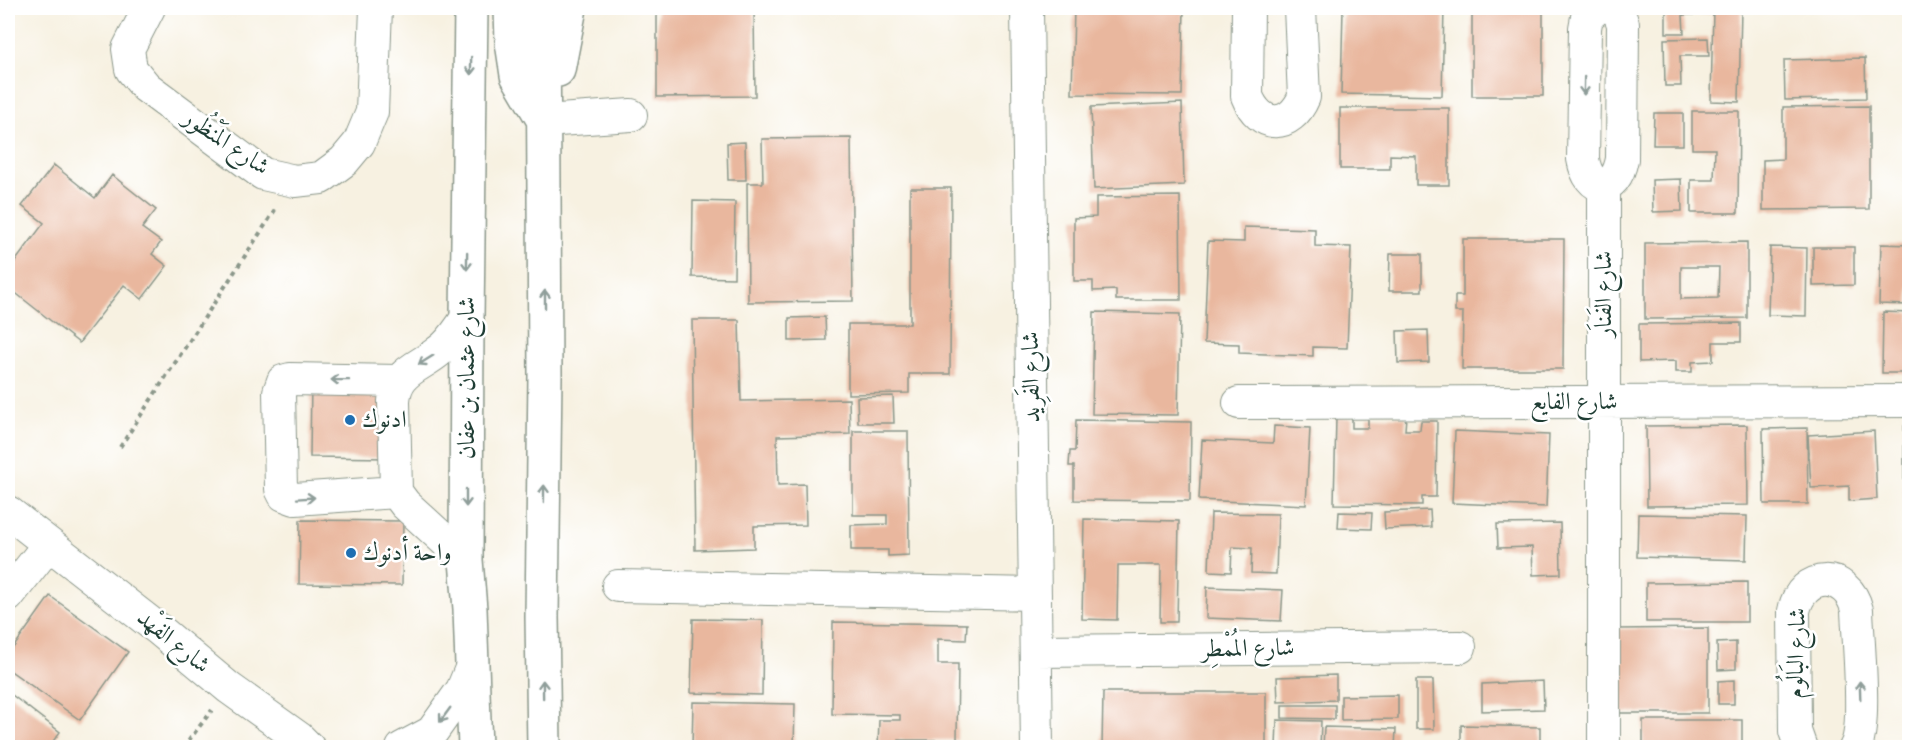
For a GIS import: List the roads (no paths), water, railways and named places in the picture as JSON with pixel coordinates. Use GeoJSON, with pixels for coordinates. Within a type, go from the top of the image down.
{"type":"FeatureCollection","features":[{"type":"Feature","properties":{"kind":"main road","name":"شارع عثمان بن عفان"},"geometry":{"type":"LineString","coordinates":[[471,8],[466,318],[466,560],[471,609],[475,747]]}},
{"type":"Feature","properties":{"kind":"main road"},"geometry":{"type":"LineString","coordinates":[[511,8],[512,42],[517,75],[544,121]]}},
{"type":"Feature","properties":{"kind":"main road"},"geometry":{"type":"LineString","coordinates":[[543,8],[545,375],[542,617],[544,747]]}},
{"type":"Feature","properties":{"kind":"main road"},"geometry":{"type":"LineString","coordinates":[[544,121],[556,77],[570,8]]}},
{"type":"Feature","properties":{"kind":"street","name":"شارع المَنْظُور"},"geometry":{"type":"LineString","coordinates":[[149,8],[128,49],[131,69],[146,87],[263,174],[295,181],[321,178],[344,161],[359,143],[372,112],[376,8]]}},
{"type":"Feature","properties":{"kind":"street","name":"شارع الفَرِيد"},"geometry":{"type":"LineString","coordinates":[[1027,8],[1037,747]]}},
{"type":"Feature","properties":{"kind":"street"},"geometry":{"type":"LineString","coordinates":[[1248,8],[1247,96],[1252,109],[1262,118],[1275,121],[1288,119],[1299,109],[1304,97],[1300,8]]}},
{"type":"Feature","properties":{"kind":"street"},"geometry":{"type":"LineString","coordinates":[[1597,8],[1587,16],[1585,28],[1583,159],[1589,177],[1596,183],[1604,185],[1611,184],[1622,159],[1623,24],[1619,13],[1612,8]]}},
{"type":"Feature","properties":{"kind":"street"},"geometry":{"type":"LineString","coordinates":[[544,121],[631,115]]}},
{"type":"Feature","properties":{"kind":"street","name":"شارع الفَناَر"},"geometry":{"type":"LineString","coordinates":[[1604,185],[1604,747]]}},
{"type":"Feature","properties":{"kind":"street"},"geometry":{"type":"LineString","coordinates":[[466,318],[445,346],[404,374],[398,381],[394,401],[396,492],[405,504],[466,560]]}},
{"type":"Feature","properties":{"kind":"street"},"geometry":{"type":"LineString","coordinates":[[396,492],[295,499],[284,495],[281,489],[279,386],[283,381],[290,380],[398,381]]}},
{"type":"Feature","properties":{"kind":"street","name":"شارع الفايع"},"geometry":{"type":"LineString","coordinates":[[1239,403],[1910,401]]}},
{"type":"Feature","properties":{"kind":"street","name":"شارع الفَهْد"},"geometry":{"type":"LineString","coordinates":[[8,512],[157,627],[229,688],[304,743],[333,747]]}},
{"type":"Feature","properties":{"kind":"street"},"geometry":{"type":"LineString","coordinates":[[8,596],[49,544]]}},
{"type":"Feature","properties":{"kind":"street","name":"شارع البَالُوم"},"geometry":{"type":"LineString","coordinates":[[1801,747],[1795,731],[1794,611],[1796,601],[1810,585],[1820,581],[1831,581],[1850,591],[1857,610],[1861,720],[1858,742],[1855,747]]}},
{"type":"Feature","properties":{"kind":"street"},"geometry":{"type":"LineString","coordinates":[[618,586],[1035,594]]}},
{"type":"Feature","properties":{"kind":"street","name":"شارع المُمْطِر"},"geometry":{"type":"LineString","coordinates":[[1036,651],[1460,647]]}},
{"type":"Feature","properties":{"kind":"street"},"geometry":{"type":"LineString","coordinates":[[402,747],[432,732],[462,690],[472,666]]}},
{"type":"Feature","properties":{"kind":"place","name":"ادنوك"},"geometry":{"type":"Point","coordinates":[350,420]}},
{"type":"Feature","properties":{"kind":"place","name":"واحة أدنوك"},"geometry":{"type":"Point","coordinates":[351,553]}}]}
